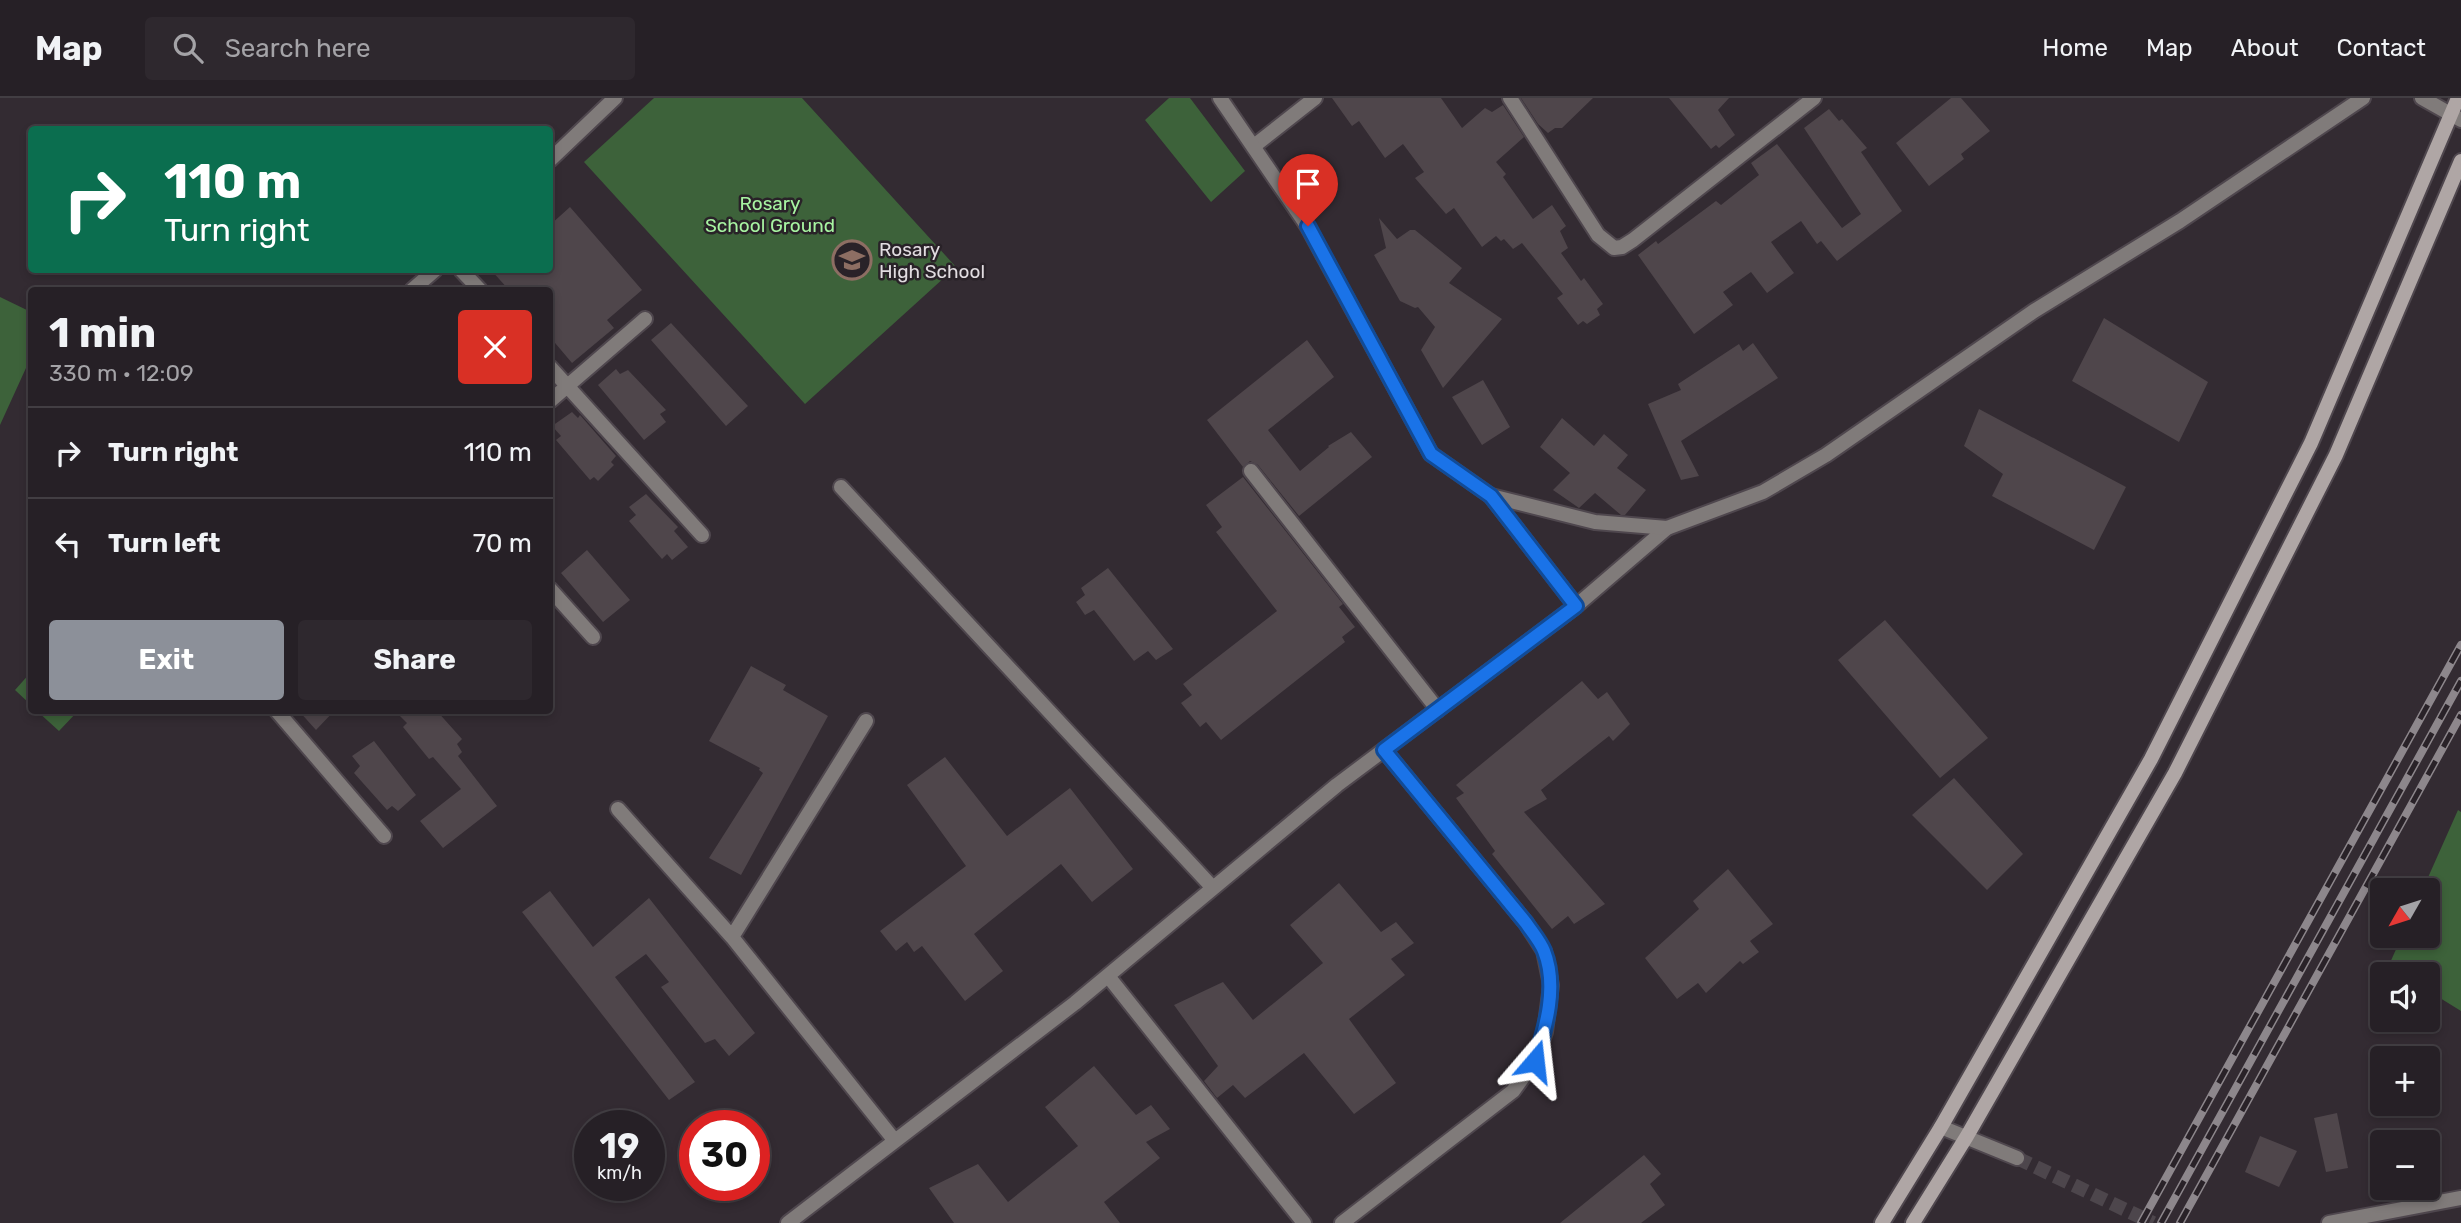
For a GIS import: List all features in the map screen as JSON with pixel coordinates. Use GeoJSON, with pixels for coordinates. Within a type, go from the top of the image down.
{"type":"FeatureCollection","features":[{"type":"Feature","properties":{"kind":"main road"},"geometry":{"type":"LineString","coordinates":[[1882,1223],[1941,1127],[2151,760],[2305,456],[2456,117],[2458,98]]}},
{"type":"Feature","properties":{"kind":"main road"},"geometry":{"type":"LineString","coordinates":[[1913,1223],[1967,1136],[2181,760],[2336,455],[2461,161]]}},
{"type":"Feature","properties":{"kind":"street"},"geometry":{"type":"LineString","coordinates":[[553,157],[615,98]]}},
{"type":"Feature","properties":{"kind":"street"},"geometry":{"type":"LineString","coordinates":[[1220,98],[1308,226],[1431,454],[1491,496],[1576,606]]}},
{"type":"Feature","properties":{"kind":"street"},"geometry":{"type":"LineString","coordinates":[[1254,146],[1315,98]]}},
{"type":"Feature","properties":{"kind":"street"},"geometry":{"type":"LineString","coordinates":[[1510,98],[1598,235],[1614,247],[1622,247],[1633,240],[1814,98]]}},
{"type":"Feature","properties":{"kind":"street"},"geometry":{"type":"LineString","coordinates":[[788,1223],[1108,976],[1337,785],[1576,606],[1667,528],[1763,492],[1826,455],[2034,311],[2180,221],[2363,98]]}},
{"type":"Feature","properties":{"kind":"street"},"geometry":{"type":"LineString","coordinates":[[2422,98],[2456,117]]}},
{"type":"Feature","properties":{"kind":"street"},"geometry":{"type":"LineString","coordinates":[[415,287],[432,273]]}},
{"type":"Feature","properties":{"kind":"street"},"geometry":{"type":"LineString","coordinates":[[464,273],[477,287]]}},
{"type":"Feature","properties":{"kind":"street"},"geometry":{"type":"LineString","coordinates":[[553,398],[645,319]]}},
{"type":"Feature","properties":{"kind":"street"},"geometry":{"type":"LineString","coordinates":[[553,370],[702,535]]}},
{"type":"Feature","properties":{"kind":"street"},"geometry":{"type":"LineString","coordinates":[[1251,471],[1438,710]]}},
{"type":"Feature","properties":{"kind":"street"},"geometry":{"type":"LineString","coordinates":[[841,487],[1213,888]]}},
{"type":"Feature","properties":{"kind":"street"},"geometry":{"type":"LineString","coordinates":[[1491,496],[1595,522],[1667,528]]}},
{"type":"Feature","properties":{"kind":"street"},"geometry":{"type":"LineString","coordinates":[[553,592],[593,637]]}},
{"type":"Feature","properties":{"kind":"street"},"geometry":{"type":"LineString","coordinates":[[279,714],[384,836]]}},
{"type":"Feature","properties":{"kind":"street"},"geometry":{"type":"LineString","coordinates":[[732,937],[866,721]]}},
{"type":"Feature","properties":{"kind":"street"},"geometry":{"type":"LineString","coordinates":[[1342,1223],[1513,1091],[1535,1061],[1545,1032],[1551,985],[1544,951],[1526,923],[1384,750]]}},
{"type":"Feature","properties":{"kind":"street"},"geometry":{"type":"LineString","coordinates":[[618,809],[732,937],[895,1141]]}},
{"type":"Feature","properties":{"kind":"street"},"geometry":{"type":"LineString","coordinates":[[1108,976],[1304,1223]]}},
{"type":"Feature","properties":{"kind":"street"},"geometry":{"type":"LineString","coordinates":[[1941,1127],[2017,1158]]}},
{"type":"Feature","properties":{"kind":"street"},"geometry":{"type":"LineString","coordinates":[[2329,1223],[2461,1198]]}},
{"type":"Feature","properties":{"kind":"green space","name":"Rosary School Ground"},"geometry":{"type":"Polygon","coordinates":[[[654,98],[802,98],[956,267],[805,404],[584,162],[654,98]]]}},
{"type":"Feature","properties":{"kind":"green space"},"geometry":{"type":"Polygon","coordinates":[[[1169,98],[1190,98],[1245,171],[1211,202],[1145,120],[1169,98]]]}},
{"type":"Feature","properties":{"kind":"green space"},"geometry":{"type":"Polygon","coordinates":[[[0,297],[28,311],[28,364],[0,425],[0,297]]]}},
{"type":"Feature","properties":{"kind":"green space"},"geometry":{"type":"Polygon","coordinates":[[[28,675],[28,702],[15,690],[28,675]]]}},
{"type":"Feature","properties":{"kind":"green space"},"geometry":{"type":"Polygon","coordinates":[[[40,714],[75,714],[59,731],[40,714]]]}},
{"type":"Feature","properties":{"kind":"green space"},"geometry":{"type":"Polygon","coordinates":[[[2458,810],[2461,812],[2461,1011],[2440,998],[2440,962],[2390,962],[2397,948],[2440,948],[2440,878],[2428,878],[2458,810]]]}},
{"type":"Feature","properties":{"kind":"building"},"geometry":{"type":"Polygon","coordinates":[[[1332,98],[1441,98],[1462,128],[1485,108],[1492,112],[1503,105],[1524,137],[1496,162],[1506,174],[1503,177],[1533,219],[1552,205],[1566,226],[1560,231],[1568,248],[1561,253],[1581,281],[1584,278],[1603,304],[1597,309],[1600,315],[1587,324],[1583,321],[1578,325],[1557,298],[1563,294],[1522,243],[1513,249],[1504,239],[1501,241],[1496,236],[1482,247],[1454,208],[1446,214],[1415,178],[1424,172],[1403,144],[1385,158],[1359,121],[1352,126],[1332,98]]]}},
{"type":"Feature","properties":{"kind":"building"},"geometry":{"type":"Polygon","coordinates":[[[1521,98],[1593,98],[1562,128],[1555,128],[1548,133],[1538,124],[1521,98]]]}},
{"type":"Feature","properties":{"kind":"building"},"geometry":{"type":"Polygon","coordinates":[[[1669,98],[1729,98],[1718,110],[1735,135],[1719,148],[1716,145],[1711,149],[1669,98]]]}},
{"type":"Feature","properties":{"kind":"building"},"geometry":{"type":"Polygon","coordinates":[[[1951,98],[1961,98],[1990,131],[1961,154],[1964,159],[1929,186],[1896,143],[1951,98]]]}},
{"type":"Feature","properties":{"kind":"building"},"geometry":{"type":"Polygon","coordinates":[[[1829,109],[1839,121],[1842,119],[1867,148],[1861,152],[1902,211],[1837,261],[1821,241],[1817,244],[1801,221],[1771,242],[1794,273],[1767,293],[1751,272],[1723,292],[1733,305],[1694,334],[1638,255],[1656,241],[1658,244],[1716,201],[1721,205],[1759,175],[1751,163],[1777,144],[1842,228],[1861,214],[1804,128],[1829,109]]]}},
{"type":"Feature","properties":{"kind":"building"},"geometry":{"type":"Polygon","coordinates":[[[570,207],[642,290],[607,320],[614,328],[572,363],[553,341],[553,287],[506,287],[494,273],[553,273],[553,222],[570,207]]]}},
{"type":"Feature","properties":{"kind":"building"},"geometry":{"type":"Polygon","coordinates":[[[1379,218],[1397,239],[1410,230],[1415,230],[1462,268],[1449,283],[1502,319],[1443,388],[1421,350],[1435,327],[1418,307],[1400,301],[1374,255],[1386,248],[1379,218]]]}},
{"type":"Feature","properties":{"kind":"building"},"geometry":{"type":"Polygon","coordinates":[[[2104,318],[2208,382],[2179,442],[2072,381],[2104,318]]]}},
{"type":"Feature","properties":{"kind":"building"},"geometry":{"type":"Polygon","coordinates":[[[671,323],[748,406],[726,426],[651,340],[671,323]]]}},
{"type":"Feature","properties":{"kind":"building"},"geometry":{"type":"Polygon","coordinates":[[[1307,340],[1334,377],[1268,430],[1300,471],[1328,446],[1351,432],[1372,457],[1299,516],[1258,465],[1250,461],[1243,467],[1207,420],[1307,340]]]}},
{"type":"Feature","properties":{"kind":"building"},"geometry":{"type":"Polygon","coordinates":[[[1753,343],[1778,378],[1681,441],[1699,476],[1681,480],[1648,404],[1681,390],[1678,384],[1739,344],[1743,351],[1753,343]]]}},
{"type":"Feature","properties":{"kind":"building"},"geometry":{"type":"Polygon","coordinates":[[[616,369],[620,374],[628,370],[666,410],[660,414],[666,422],[644,440],[598,385],[616,369]]]}},
{"type":"Feature","properties":{"kind":"building"},"geometry":{"type":"Polygon","coordinates":[[[1483,380],[1510,427],[1482,445],[1452,397],[1483,380]]]}},
{"type":"Feature","properties":{"kind":"building"},"geometry":{"type":"Polygon","coordinates":[[[1979,409],[2126,487],[2094,550],[1992,496],[2003,474],[1964,446],[1979,409]]]}},
{"type":"Feature","properties":{"kind":"building"},"geometry":{"type":"Polygon","coordinates":[[[572,412],[578,418],[580,415],[616,456],[611,462],[614,465],[598,481],[594,477],[590,480],[556,440],[561,436],[553,425],[572,412]]]}},
{"type":"Feature","properties":{"kind":"building"},"geometry":{"type":"Polygon","coordinates":[[[1562,418],[1594,446],[1604,434],[1628,455],[1617,468],[1646,490],[1625,515],[1621,515],[1595,493],[1579,508],[1553,490],[1570,473],[1540,447],[1562,418]]]}},
{"type":"Feature","properties":{"kind":"building"},"geometry":{"type":"Polygon","coordinates":[[[1243,477],[1343,604],[1339,607],[1355,627],[1342,637],[1345,642],[1221,740],[1206,722],[1200,727],[1181,703],[1192,695],[1183,684],[1277,611],[1216,532],[1222,527],[1206,505],[1243,477]]]}},
{"type":"Feature","properties":{"kind":"building"},"geometry":{"type":"Polygon","coordinates":[[[646,494],[678,527],[674,531],[688,547],[672,560],[667,554],[662,559],[629,521],[636,515],[629,507],[646,494]]]}},
{"type":"Feature","properties":{"kind":"building"},"geometry":{"type":"Polygon","coordinates":[[[587,550],[630,600],[603,622],[561,573],[587,550]]]}},
{"type":"Feature","properties":{"kind":"building"},"geometry":{"type":"Polygon","coordinates":[[[1108,568],[1173,649],[1156,660],[1148,651],[1134,661],[1094,610],[1085,615],[1076,602],[1085,595],[1081,588],[1108,568]]]}},
{"type":"Feature","properties":{"kind":"building"},"geometry":{"type":"Polygon","coordinates":[[[1885,620],[1988,738],[1940,778],[1838,660],[1885,620]]]}},
{"type":"Feature","properties":{"kind":"building"},"geometry":{"type":"Polygon","coordinates":[[[751,666],[786,685],[783,690],[828,716],[741,875],[709,858],[763,773],[760,768],[709,741],[751,666]]]}},
{"type":"Feature","properties":{"kind":"building"},"geometry":{"type":"Polygon","coordinates":[[[1582,681],[1598,699],[1607,692],[1630,724],[1613,741],[1609,736],[1541,790],[1547,799],[1524,812],[1605,904],[1574,924],[1568,916],[1552,929],[1492,854],[1495,851],[1456,798],[1464,793],[1456,785],[1582,681]]]}},
{"type":"Feature","properties":{"kind":"building"},"geometry":{"type":"Polygon","coordinates":[[[302,714],[331,714],[316,730],[302,714]]]}},
{"type":"Feature","properties":{"kind":"building"},"geometry":{"type":"Polygon","coordinates":[[[398,714],[440,714],[462,739],[457,744],[462,752],[458,756],[497,806],[443,848],[420,821],[461,789],[433,757],[429,759],[403,727],[407,723],[398,714]]]}},
{"type":"Feature","properties":{"kind":"building"},"geometry":{"type":"Polygon","coordinates":[[[374,741],[416,795],[398,811],[392,806],[387,810],[354,773],[360,766],[352,756],[374,741]]]}},
{"type":"Feature","properties":{"kind":"building"},"geometry":{"type":"Polygon","coordinates":[[[945,757],[1007,836],[1070,788],[1133,869],[1092,902],[1061,864],[974,934],[1003,971],[965,1001],[922,946],[914,952],[907,942],[896,951],[880,931],[966,866],[907,785],[945,757]]]}},
{"type":"Feature","properties":{"kind":"building"},"geometry":{"type":"Polygon","coordinates":[[[1954,778],[2023,854],[1987,890],[1912,815],[1954,778]]]}},
{"type":"Feature","properties":{"kind":"building"},"geometry":{"type":"Polygon","coordinates":[[[1728,869],[1773,924],[1750,941],[1759,952],[1743,964],[1740,961],[1706,993],[1698,983],[1677,999],[1645,958],[1699,909],[1693,901],[1728,869]]]}},
{"type":"Feature","properties":{"kind":"building"},"geometry":{"type":"Polygon","coordinates":[[[1339,883],[1381,932],[1396,922],[1414,943],[1391,959],[1405,975],[1349,1019],[1396,1083],[1354,1114],[1304,1053],[1245,1098],[1233,1085],[1217,1098],[1204,1081],[1218,1066],[1174,1005],[1223,982],[1253,1020],[1323,963],[1290,925],[1339,883]]]}},
{"type":"Feature","properties":{"kind":"building"},"geometry":{"type":"Polygon","coordinates":[[[550,891],[593,947],[649,898],[755,1033],[729,1056],[715,1039],[705,1043],[661,987],[669,982],[646,954],[615,977],[695,1082],[669,1100],[522,912],[550,891]]]}},
{"type":"Feature","properties":{"kind":"building"},"geometry":{"type":"Polygon","coordinates":[[[1094,1066],[1136,1115],[1151,1105],[1170,1129],[1146,1142],[1160,1158],[1104,1202],[1120,1223],[954,1223],[929,1188],[978,1164],[1008,1202],[1078,1146],[1045,1107],[1094,1066]]]}},
{"type":"Feature","properties":{"kind":"building"},"geometry":{"type":"Polygon","coordinates":[[[2337,1113],[2348,1168],[2326,1172],[2314,1118],[2337,1113]]]}},
{"type":"Feature","properties":{"kind":"building"},"geometry":{"type":"Polygon","coordinates":[[[2260,1136],[2297,1151],[2279,1187],[2245,1172],[2260,1136]]]}},
{"type":"Feature","properties":{"kind":"building"},"geometry":{"type":"Polygon","coordinates":[[[1644,1155],[1661,1174],[1650,1184],[1665,1205],[1641,1223],[1560,1223],[1644,1155]]]}},
{"type":"Feature","properties":{"kind":"tunnel"},"geometry":{"type":"LineString","coordinates":[[2017,1158],[2153,1223]]}},
{"type":"Feature","properties":{"kind":"railway"},"geometry":{"type":"LineString","coordinates":[[2141,1223],[2461,645]]}},
{"type":"Feature","properties":{"kind":"railway"},"geometry":{"type":"LineString","coordinates":[[2161,1223],[2461,681]]}},
{"type":"Feature","properties":{"kind":"railway"},"geometry":{"type":"LineString","coordinates":[[2180,1223],[2461,715]]}},
{"type":"Feature","properties":{"kind":"place","name":"Rosary High School"},"geometry":{"type":"Point","coordinates":[852,260]}},
{"type":"Feature","properties":{"kind":"route"},"geometry":{"type":"LineString","coordinates":[[1308,226],[1431,454],[1491,496],[1576,606],[1384,750],[1526,923],[1544,951],[1551,985],[1545,1032],[1535,1061]]}}]}
